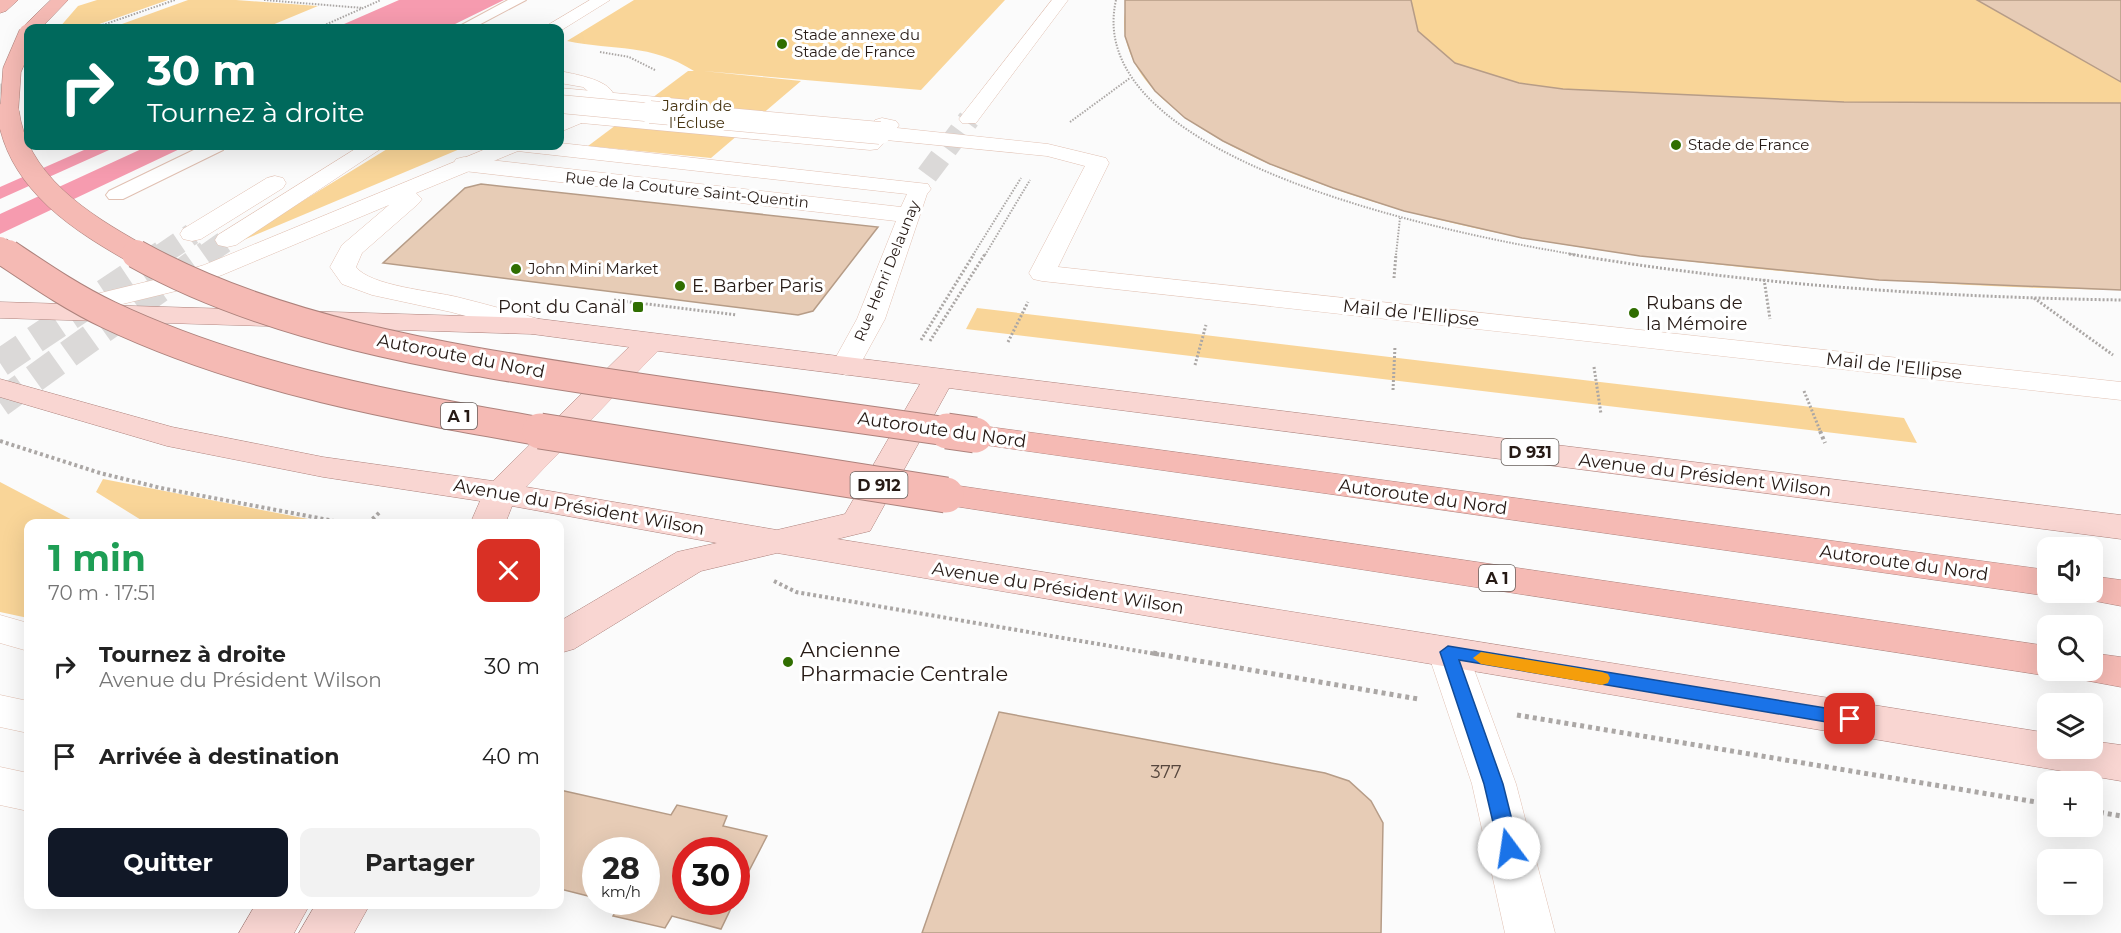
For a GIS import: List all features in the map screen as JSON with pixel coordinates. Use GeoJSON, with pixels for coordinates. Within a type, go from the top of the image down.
{"type":"FeatureCollection","features":[{"type":"Feature","properties":{"kind":"highway"},"geometry":{"type":"LineString","coordinates":[[0,8],[10,0]]}},
{"type":"Feature","properties":{"kind":"highway"},"geometry":{"type":"LineString","coordinates":[[36,24],[60,0]]}},
{"type":"Feature","properties":{"kind":"highway","name":"Autoroute du Nord"},"geometry":{"type":"LineString","coordinates":[[24,39],[12,56],[3,89],[4,127],[20,160],[45,190],[70,213],[130,251],[190,280],[292,316],[375,339],[444,354],[643,388],[2037,581]]}},
{"type":"Feature","properties":{"kind":"highway","name":"A 1"},"geometry":{"type":"LineString","coordinates":[[0,248],[36,274],[122,320],[207,354],[320,387],[522,428],[946,495],[2037,659]]}},
{"type":"Feature","properties":{"kind":"highway"},"geometry":{"type":"LineString","coordinates":[[2103,591],[2121,593]]}},
{"type":"Feature","properties":{"kind":"highway"},"geometry":{"type":"LineString","coordinates":[[2103,670],[2121,672]]}},
{"type":"Feature","properties":{"kind":"main road","name":"Avenue du Président Wilson"},"geometry":{"type":"LineString","coordinates":[[0,310],[51,314],[532,326],[2121,527]]}},
{"type":"Feature","properties":{"kind":"main road"},"geometry":{"type":"LineString","coordinates":[[489,519],[501,493],[651,341]]}},
{"type":"Feature","properties":{"kind":"main road","name":"D 912"},"geometry":{"type":"LineString","coordinates":[[564,637],[690,561],[858,523],[939,378]]}},
{"type":"Feature","properties":{"kind":"main road","name":"Avenue du Président Wilson"},"geometry":{"type":"LineString","coordinates":[[0,388],[167,436],[323,467],[501,493],[780,542],[2121,763]]}},
{"type":"Feature","properties":{"kind":"main road"},"geometry":{"type":"LineString","coordinates":[[264,933],[282,909]]}},
{"type":"Feature","properties":{"kind":"main road"},"geometry":{"type":"LineString","coordinates":[[324,933],[342,909]]}},
{"type":"Feature","properties":{"kind":"street"},"geometry":{"type":"LineString","coordinates":[[559,24],[602,0]]}},
{"type":"Feature","properties":{"kind":"street"},"geometry":{"type":"LineString","coordinates":[[969,119],[1060,0]]}},
{"type":"Feature","properties":{"kind":"street"},"geometry":{"type":"LineString","coordinates":[[564,78],[589,83],[603,93],[603,107],[564,124]]}},
{"type":"Feature","properties":{"kind":"street"},"geometry":{"type":"LineString","coordinates":[[564,94],[889,124],[870,144],[564,115]]}},
{"type":"Feature","properties":{"kind":"street","name":"Mail de l'Ellipse"},"geometry":{"type":"LineString","coordinates":[[564,104],[1048,150],[1098,163],[1042,273],[2121,391]]}},
{"type":"Feature","properties":{"kind":"street","name":"Rue de la Couture Saint-Quentin"},"geometry":{"type":"LineString","coordinates":[[564,149],[923,182]]}},
{"type":"Feature","properties":{"kind":"street"},"geometry":{"type":"LineString","coordinates":[[192,234],[329,150]]}},
{"type":"Feature","properties":{"kind":"street"},"geometry":{"type":"LineString","coordinates":[[227,240],[368,150]]}},
{"type":"Feature","properties":{"kind":"street"},"geometry":{"type":"LineString","coordinates":[[51,314],[167,285],[213,270],[500,150]]}},
{"type":"Feature","properties":{"kind":"street"},"geometry":{"type":"LineString","coordinates":[[458,167],[405,202],[351,250],[344,261],[347,273],[351,278],[381,289],[456,305],[532,326]]}},
{"type":"Feature","properties":{"kind":"street","name":"Rue de la Couture Saint-Quentin"},"geometry":{"type":"LineString","coordinates":[[458,167],[910,215]]}},
{"type":"Feature","properties":{"kind":"street","name":"Rue Henri Delaunay"},"geometry":{"type":"LineString","coordinates":[[846,366],[872,319],[923,182]]}},
{"type":"Feature","properties":{"kind":"street"},"geometry":{"type":"LineString","coordinates":[[0,629],[24,636]]}},
{"type":"Feature","properties":{"kind":"street"},"geometry":{"type":"LineString","coordinates":[[1448,652],[1494,784],[1530,933]]}},
{"type":"Feature","properties":{"kind":"street"},"geometry":{"type":"LineString","coordinates":[[0,711],[24,716]]}},
{"type":"Feature","properties":{"kind":"street"},"geometry":{"type":"LineString","coordinates":[[0,786],[24,791]]}},
{"type":"Feature","properties":{"kind":"lane"},"geometry":{"type":"LineString","coordinates":[[471,24],[519,0]]}},
{"type":"Feature","properties":{"kind":"lane"},"geometry":{"type":"LineString","coordinates":[[116,195],[208,150]]}},
{"type":"Feature","properties":{"kind":"path"},"geometry":{"type":"LineString","coordinates":[[106,24],[175,0]]}},
{"type":"Feature","properties":{"kind":"path"},"geometry":{"type":"LineString","coordinates":[[264,0],[363,8]]}},
{"type":"Feature","properties":{"kind":"path"},"geometry":{"type":"LineString","coordinates":[[327,24],[381,0]]}},
{"type":"Feature","properties":{"kind":"path"},"geometry":{"type":"LineString","coordinates":[[1112,24],[1116,0]]}},
{"type":"Feature","properties":{"kind":"path"},"geometry":{"type":"LineString","coordinates":[[1113,36],[1119,56],[1130,78],[1142,93],[1174,120],[1227,152],[1308,188],[1400,218],[1523,246],[1627,263],[1826,285],[2034,298],[2121,300]]}},
{"type":"Feature","properties":{"kind":"path"},"geometry":{"type":"LineString","coordinates":[[929,342],[938,333],[1063,127],[1130,78]]}},
{"type":"Feature","properties":{"kind":"path"},"geometry":{"type":"LineString","coordinates":[[1397,312],[1393,275],[1400,218]]}},
{"type":"Feature","properties":{"kind":"path"},"geometry":{"type":"LineString","coordinates":[[2034,298],[2116,358]]}},
{"type":"Feature","properties":{"kind":"path"},"geometry":{"type":"LineString","coordinates":[[1008,342],[1026,305]]}},
{"type":"Feature","properties":{"kind":"path"},"geometry":{"type":"LineString","coordinates":[[1195,365],[1206,326]]}},
{"type":"Feature","properties":{"kind":"path"},"geometry":{"type":"LineString","coordinates":[[1393,390],[1395,347]]}},
{"type":"Feature","properties":{"kind":"path"},"geometry":{"type":"LineString","coordinates":[[1595,371],[1601,414]]}},
{"type":"Feature","properties":{"kind":"path"},"geometry":{"type":"LineString","coordinates":[[1806,396],[1826,443]]}},
{"type":"Feature","properties":{"kind":"path"},"geometry":{"type":"LineString","coordinates":[[0,441],[100,473],[161,488],[324,519]]}},
{"type":"Feature","properties":{"kind":"path"},"geometry":{"type":"LineString","coordinates":[[769,579],[796,592],[2037,802]]}},
{"type":"Feature","properties":{"kind":"path"},"geometry":{"type":"LineString","coordinates":[[2103,813],[2121,816]]}},
{"type":"Feature","properties":{"kind":"green space"},"geometry":{"type":"Polygon","coordinates":[[[97,0],[168,0],[99,24],[62,24],[78,6],[97,0]]]}},
{"type":"Feature","properties":{"kind":"green space"},"geometry":{"type":"Polygon","coordinates":[[[188,0],[236,0],[318,6],[275,24],[122,24],[188,0]]]}},
{"type":"Feature","properties":{"kind":"green space","name":"Stade annexe du Stade de France"},"geometry":{"type":"Polygon","coordinates":[[[634,0],[1005,0],[921,90],[703,71],[801,81],[711,158],[588,146],[688,71],[694,71],[678,62],[647,52],[567,41],[634,0]]]}},
{"type":"Feature","properties":{"kind":"green space","name":"Stade de France"},"geometry":{"type":"Polygon","coordinates":[[[1128,0],[2121,0],[2121,290],[1922,282],[1822,275],[1675,260],[1534,240],[1395,208],[1279,168],[1233,147],[1190,121],[1149,85],[1133,59],[1124,30],[1128,0]]]}},
{"type":"Feature","properties":{"kind":"green space"},"geometry":{"type":"Polygon","coordinates":[[[385,150],[457,150],[229,246],[385,150]]]}},
{"type":"Feature","properties":{"kind":"green space"},"geometry":{"type":"Polygon","coordinates":[[[977,308],[1904,418],[1917,443],[966,329],[977,308]]]}},
{"type":"Feature","properties":{"kind":"green space"},"geometry":{"type":"Polygon","coordinates":[[[103,479],[308,519],[140,519],[96,492],[103,479]]]}},
{"type":"Feature","properties":{"kind":"green space"},"geometry":{"type":"Polygon","coordinates":[[[0,482],[70,519],[24,519],[24,617],[0,612],[0,482]]]}},
{"type":"Feature","properties":{"kind":"shaded area"},"geometry":{"type":"Polygon","coordinates":[[[399,0],[504,0],[455,24],[344,24],[399,0]]]}},
{"type":"Feature","properties":{"kind":"shaded area"},"geometry":{"type":"Polygon","coordinates":[[[84,150],[109,150],[0,199],[0,187],[84,150]]]}},
{"type":"Feature","properties":{"kind":"shaded area"},"geometry":{"type":"Polygon","coordinates":[[[139,150],[178,150],[0,234],[0,214],[139,150]]]}},
{"type":"Feature","properties":{"kind":"building","name":"Stade de France"},"geometry":{"type":"Polygon","coordinates":[[[1125,0],[1411,0],[1418,31],[1455,63],[1519,83],[1563,89],[1844,102],[2121,103],[2121,290],[1879,280],[1640,256],[1522,238],[1404,211],[1270,164],[1223,141],[1185,118],[1155,91],[1134,62],[1125,36],[1125,0]]]}},
{"type":"Feature","properties":{"kind":"building"},"geometry":{"type":"Polygon","coordinates":[[[1977,0],[2121,0],[2121,82],[1977,0]]]}},
{"type":"Feature","properties":{"kind":"building"},"geometry":{"type":"Polygon","coordinates":[[[481,184],[878,227],[813,311],[798,315],[383,263],[465,188],[481,184]]]}},
{"type":"Feature","properties":{"kind":"building"},"geometry":{"type":"Polygon","coordinates":[[[999,712],[1325,773],[1349,781],[1371,801],[1383,823],[1381,933],[922,933],[999,712]]]}},
{"type":"Feature","properties":{"kind":"building"},"geometry":{"type":"Polygon","coordinates":[[[564,791],[671,815],[677,805],[727,816],[723,826],[767,836],[750,869],[750,837],[672,837],[672,915],[728,915],[721,929],[672,916],[665,928],[613,916],[660,915],[660,837],[582,837],[582,894],[564,890],[564,791]]]}},
{"type":"Feature","properties":{"kind":"tunnel"},"geometry":{"type":"LineString","coordinates":[[0,93],[24,88]]}},
{"type":"Feature","properties":{"kind":"tunnel"},"geometry":{"type":"LineString","coordinates":[[927,175],[969,119]]}},
{"type":"Feature","properties":{"kind":"tunnel"},"geometry":{"type":"LineString","coordinates":[[161,255],[192,234]]}},
{"type":"Feature","properties":{"kind":"tunnel"},"geometry":{"type":"LineString","coordinates":[[206,255],[227,240]]}},
{"type":"Feature","properties":{"kind":"tunnel"},"geometry":{"type":"LineString","coordinates":[[0,363],[163,254]]}},
{"type":"Feature","properties":{"kind":"tunnel"},"geometry":{"type":"LineString","coordinates":[[0,403],[208,254]]}},
{"type":"Feature","properties":{"kind":"slow traffic"},"geometry":{"type":"LineString","coordinates":[[1481,658],[1602,678]]}},
{"type":"Feature","properties":{"kind":"place","name":"Stade annexe du Stade de France"},"geometry":{"type":"Point","coordinates":[782,44]}},
{"type":"Feature","properties":{"kind":"place","name":"Stade de France"},"geometry":{"type":"Point","coordinates":[1676,145]}},
{"type":"Feature","properties":{"kind":"place","name":"John Mini Market"},"geometry":{"type":"Point","coordinates":[516,269]}},
{"type":"Feature","properties":{"kind":"place","name":"E. Barber Paris"},"geometry":{"type":"Point","coordinates":[680,286]}},
{"type":"Feature","properties":{"kind":"place","name":"Pont du Canal"},"geometry":{"type":"Point","coordinates":[638,307]}},
{"type":"Feature","properties":{"kind":"place","name":"Rubans de la Mémoire"},"geometry":{"type":"Point","coordinates":[1634,313]}},
{"type":"Feature","properties":{"kind":"place","name":"Ancienne Pharmacie Centrale"},"geometry":{"type":"Point","coordinates":[788,662]}},
{"type":"Feature","properties":{"kind":"route"},"geometry":{"type":"LineString","coordinates":[[1509,848],[1494,784],[1448,652],[1850,719]]}},
{"type":"Feature","properties":{"kind":"park label","name":"Jardin de l'Écluse"},"geometry":{"type":"Point","coordinates":[697,114]}}]}
